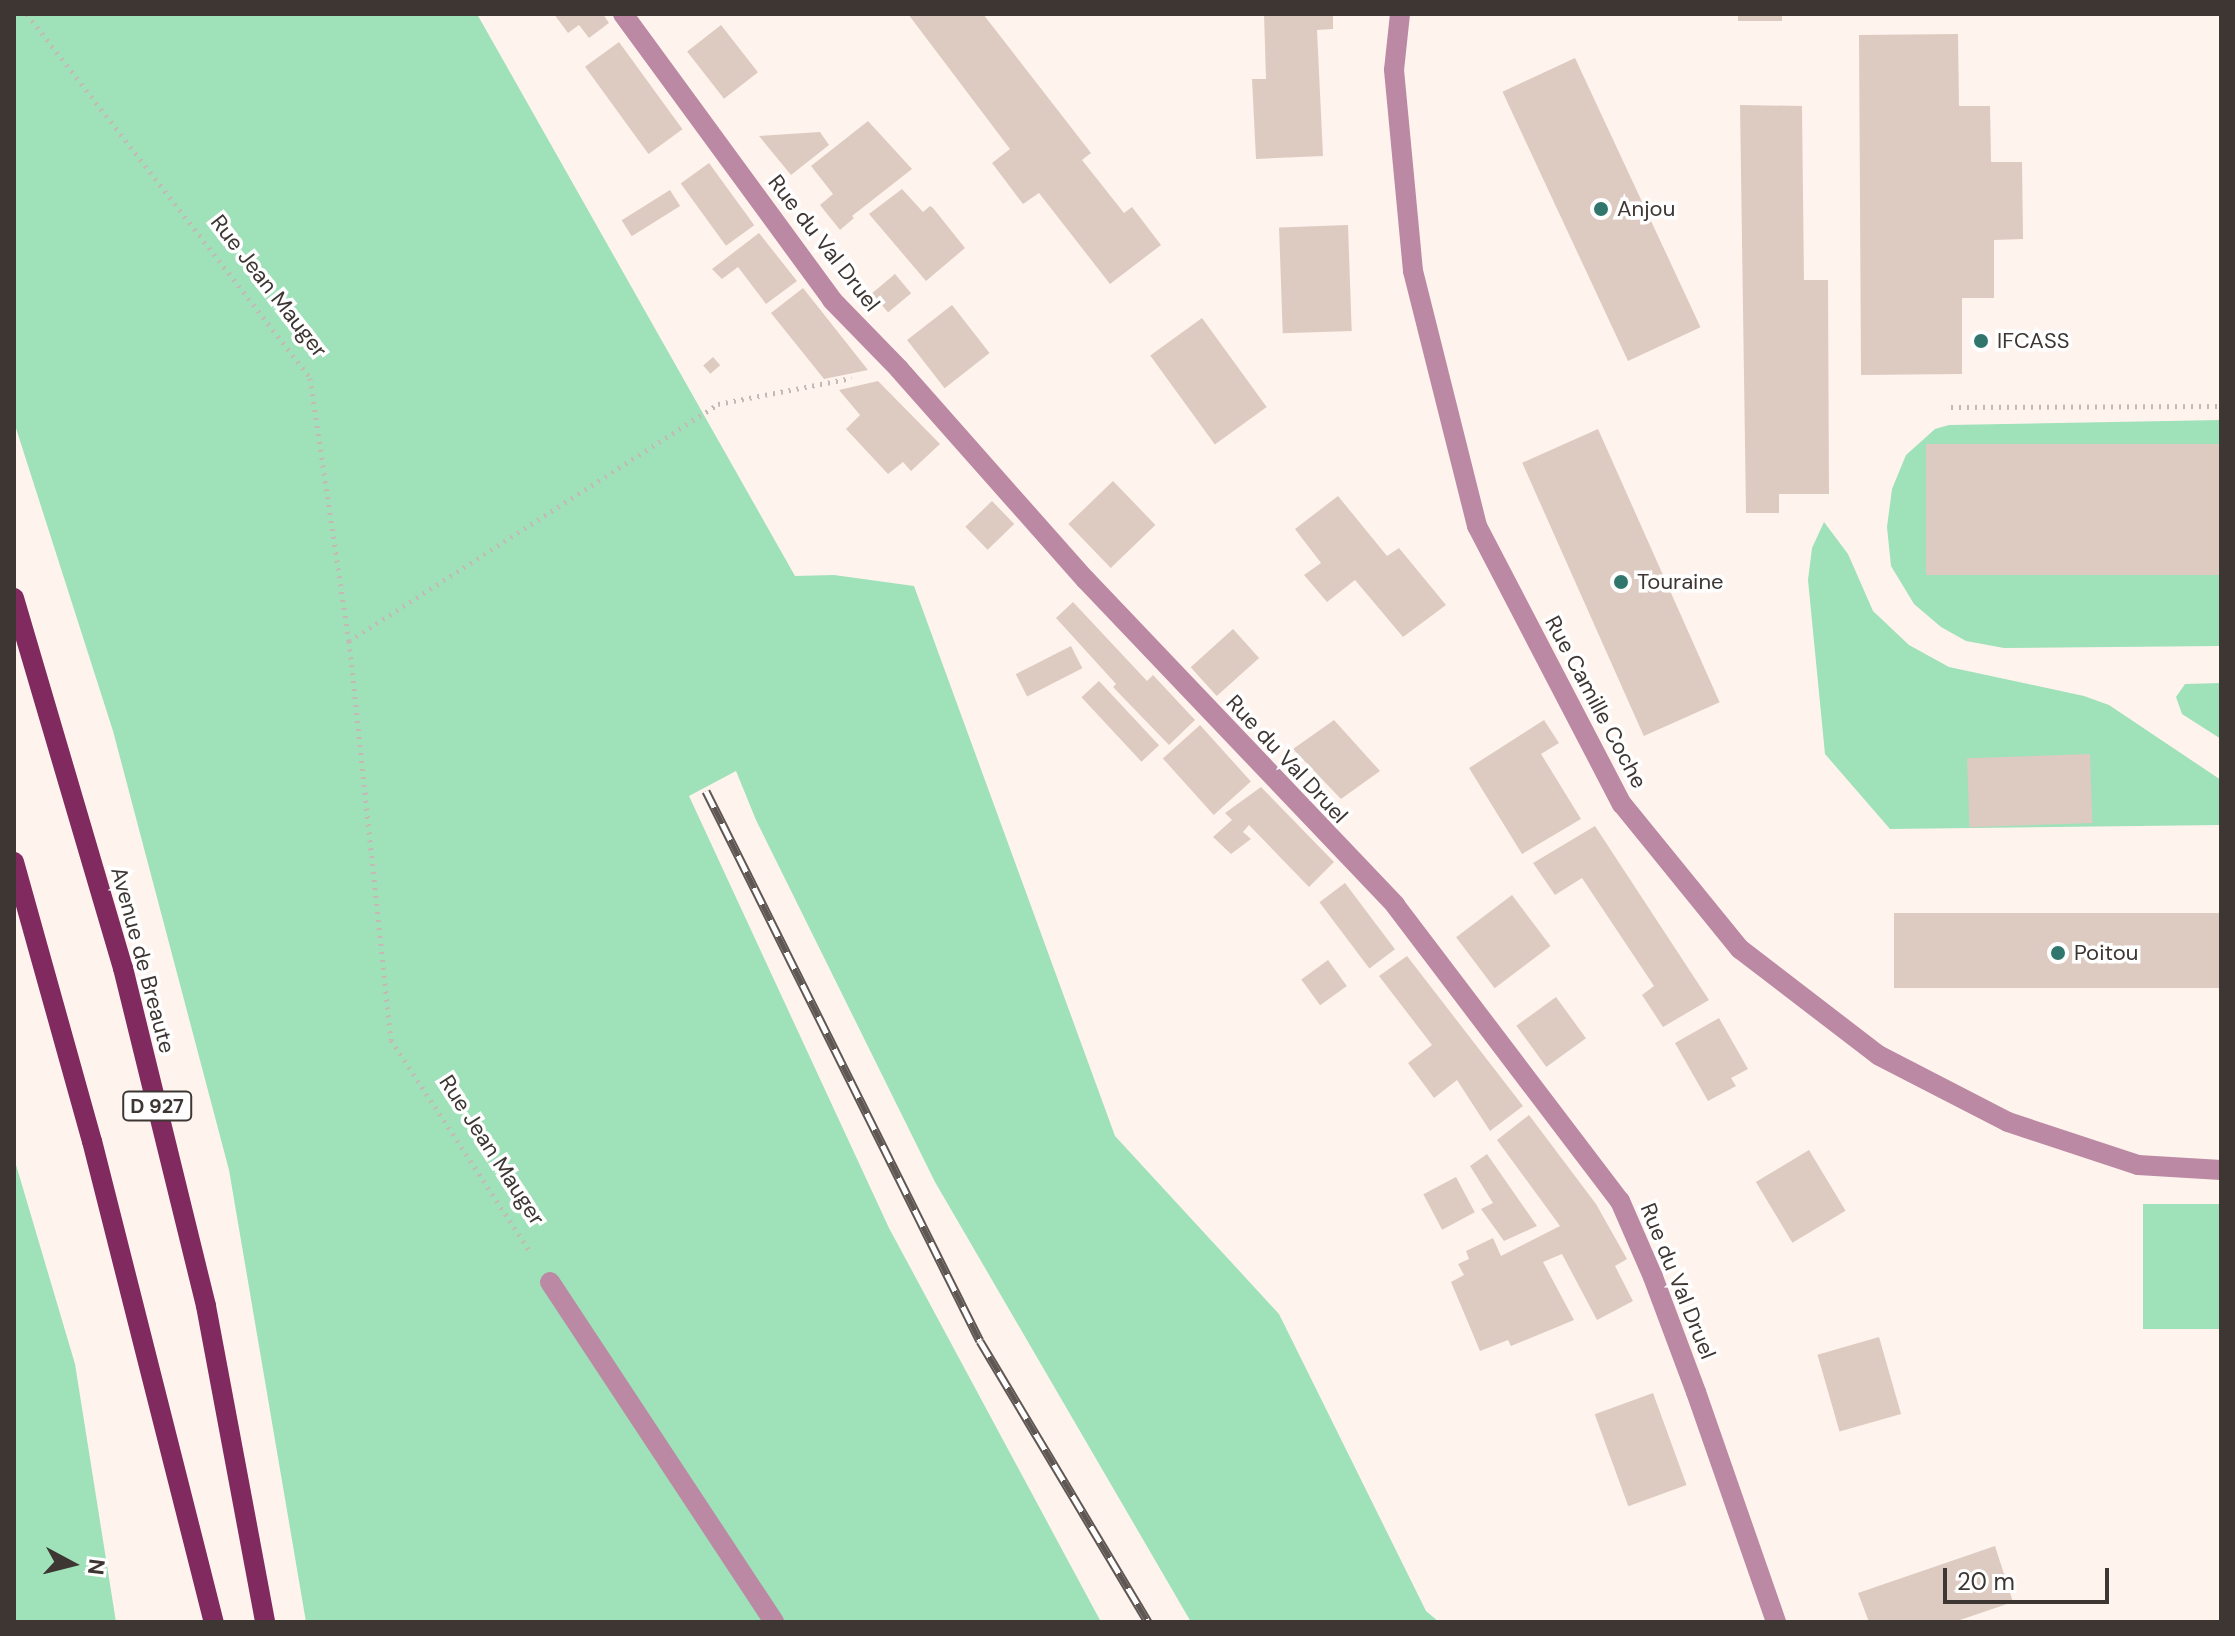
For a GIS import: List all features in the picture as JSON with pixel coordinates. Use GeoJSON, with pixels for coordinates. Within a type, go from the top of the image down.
{"type":"FeatureCollection","features":[{"type":"Feature","properties":{"kind":"main road","name":"Avenue de Breaute"},"geometry":{"type":"LineString","coordinates":[[14,598],[123,968],[206,1306],[265,1622]]}},
{"type":"Feature","properties":{"kind":"main road"},"geometry":{"type":"LineString","coordinates":[[14,862],[92,1141],[214,1622]]}},
{"type":"Feature","properties":{"kind":"street","name":"Rue du Val Druel"},"geometry":{"type":"LineString","coordinates":[[623,14],[832,300],[899,369],[1085,579],[1395,905],[1620,1201],[1653,1277],[1696,1392],[1776,1622]]}},
{"type":"Feature","properties":{"kind":"street","name":"Rue Camille Coche"},"geometry":{"type":"LineString","coordinates":[[1400,14],[1394,70],[1413,271],[1477,526],[1622,804],[1740,949],[1878,1055],[2008,1122],[2124,1161],[2138,1165],[2221,1170]]}},
{"type":"Feature","properties":{"kind":"street"},"geometry":{"type":"LineString","coordinates":[[550,1282],[774,1622]]}},
{"type":"Feature","properties":{"kind":"path","name":"Rue Jean Mauger"},"geometry":{"type":"LineString","coordinates":[[27,14],[310,378],[349,641],[391,1040],[550,1282]]}},
{"type":"Feature","properties":{"kind":"path"},"geometry":{"type":"LineString","coordinates":[[349,641],[718,404],[899,369]]}},
{"type":"Feature","properties":{"kind":"path"},"geometry":{"type":"LineString","coordinates":[[1951,407],[2221,406]]}},
{"type":"Feature","properties":{"kind":"green space"},"geometry":{"type":"Polygon","coordinates":[[[14,14],[477,14],[795,576],[834,575],[914,586],[1115,1136],[1279,1314],[1426,1611],[1439,1622],[1191,1622],[935,1182],[756,820],[736,771],[689,796],[889,1228],[1101,1622],[306,1622],[229,1170],[113,731],[14,422],[14,14]]]}},
{"type":"Feature","properties":{"kind":"green space"},"geometry":{"type":"Polygon","coordinates":[[[2221,420],[2221,646],[2004,648],[1966,641],[1941,627],[1914,604],[1891,566],[1887,527],[1892,489],[1906,455],[1935,429],[1949,425],[2221,420]]]}},
{"type":"Feature","properties":{"kind":"green space"},"geometry":{"type":"Polygon","coordinates":[[[1824,522],[1848,554],[1873,611],[1909,645],[1949,667],[2084,696],[2109,705],[2221,780],[2221,825],[1890,829],[1825,754],[1808,580],[1812,548],[1824,522]]]}},
{"type":"Feature","properties":{"kind":"green space"},"geometry":{"type":"Polygon","coordinates":[[[2221,683],[2221,739],[2182,714],[2176,697],[2185,684],[2221,683]]]}},
{"type":"Feature","properties":{"kind":"green space"},"geometry":{"type":"Polygon","coordinates":[[[14,1158],[75,1364],[116,1622],[14,1622],[14,1158]]]}},
{"type":"Feature","properties":{"kind":"green space"},"geometry":{"type":"Polygon","coordinates":[[[2143,1204],[2221,1204],[2221,1329],[2143,1329],[2143,1204]]]}},
{"type":"Feature","properties":{"kind":"building"},"geometry":{"type":"Polygon","coordinates":[[[554,14],[603,14],[609,23],[589,38],[579,25],[568,33],[554,14]]]}},
{"type":"Feature","properties":{"kind":"building"},"geometry":{"type":"Polygon","coordinates":[[[908,14],[983,14],[1091,153],[1082,160],[1124,213],[1132,207],[1161,245],[1110,284],[1039,193],[1023,204],[992,163],[1010,149],[908,14]]]}},
{"type":"Feature","properties":{"kind":"building"},"geometry":{"type":"Polygon","coordinates":[[[1264,14],[1333,14],[1333,29],[1317,30],[1323,156],[1256,159],[1252,79],[1266,79],[1264,14]]]}},
{"type":"Feature","properties":{"kind":"building"},"geometry":{"type":"Polygon","coordinates":[[[1738,14],[1782,14],[1782,21],[1738,21],[1738,14]]]}},
{"type":"Feature","properties":{"kind":"building"},"geometry":{"type":"Polygon","coordinates":[[[721,25],[758,72],[724,99],[687,51],[721,25]]]}},
{"type":"Feature","properties":{"kind":"building"},"geometry":{"type":"Polygon","coordinates":[[[1958,34],[1959,106],[1990,106],[1991,162],[2022,162],[2023,239],[1994,240],[1994,298],[1962,298],[1962,374],[1861,375],[1859,35],[1958,34]]]}},
{"type":"Feature","properties":{"kind":"building"},"geometry":{"type":"Polygon","coordinates":[[[619,42],[682,129],[649,154],[585,67],[619,42]]]}},
{"type":"Feature","properties":{"kind":"building","name":"Anjou"},"geometry":{"type":"Polygon","coordinates":[[[1575,58],[1701,327],[1628,361],[1502,92],[1575,58]]]}},
{"type":"Feature","properties":{"kind":"building"},"geometry":{"type":"Polygon","coordinates":[[[1740,105],[1802,106],[1804,280],[1828,280],[1829,494],[1779,494],[1779,513],[1746,513],[1740,105]]]}},
{"type":"Feature","properties":{"kind":"building"},"geometry":{"type":"Polygon","coordinates":[[[868,121],[912,169],[852,216],[854,218],[840,230],[820,205],[833,194],[811,166],[868,121]]]}},
{"type":"Feature","properties":{"kind":"building"},"geometry":{"type":"Polygon","coordinates":[[[820,132],[829,145],[791,175],[759,136],[820,132]]]}},
{"type":"Feature","properties":{"kind":"building"},"geometry":{"type":"Polygon","coordinates":[[[709,163],[754,225],[726,246],[681,184],[709,163]]]}},
{"type":"Feature","properties":{"kind":"building"},"geometry":{"type":"Polygon","coordinates":[[[902,189],[923,212],[930,206],[933,208],[965,248],[926,281],[869,214],[902,189]]]}},
{"type":"Feature","properties":{"kind":"building"},"geometry":{"type":"Polygon","coordinates":[[[670,190],[680,206],[632,236],[622,220],[670,190]]]}},
{"type":"Feature","properties":{"kind":"building"},"geometry":{"type":"Polygon","coordinates":[[[1348,225],[1352,331],[1283,333],[1279,227],[1348,225]]]}},
{"type":"Feature","properties":{"kind":"building"},"geometry":{"type":"Polygon","coordinates":[[[759,233],[797,281],[766,304],[738,267],[722,279],[712,269],[759,233]]]}},
{"type":"Feature","properties":{"kind":"building"},"geometry":{"type":"Polygon","coordinates":[[[895,274],[911,293],[888,312],[872,293],[895,274]]]}},
{"type":"Feature","properties":{"kind":"building"},"geometry":{"type":"Polygon","coordinates":[[[803,288],[868,370],[824,379],[771,313],[803,288]]]}},
{"type":"Feature","properties":{"kind":"building"},"geometry":{"type":"Polygon","coordinates":[[[952,305],[990,353],[945,388],[907,340],[952,305]]]}},
{"type":"Feature","properties":{"kind":"building"},"geometry":{"type":"Polygon","coordinates":[[[1202,318],[1267,407],[1215,445],[1150,356],[1202,318]]]}},
{"type":"Feature","properties":{"kind":"building"},"geometry":{"type":"Polygon","coordinates":[[[713,357],[720,365],[710,374],[703,366],[713,357]]]}},
{"type":"Feature","properties":{"kind":"building"},"geometry":{"type":"Polygon","coordinates":[[[878,381],[940,444],[911,471],[903,462],[888,474],[846,429],[860,415],[839,390],[878,381]]]}},
{"type":"Feature","properties":{"kind":"building","name":"Touraine"},"geometry":{"type":"Polygon","coordinates":[[[1598,429],[1720,702],[1644,736],[1522,463],[1598,429]]]}},
{"type":"Feature","properties":{"kind":"building"},"geometry":{"type":"Polygon","coordinates":[[[1926,444],[2221,444],[2221,575],[1926,575],[1926,444]]]}},
{"type":"Feature","properties":{"kind":"building"},"geometry":{"type":"Polygon","coordinates":[[[1113,481],[1155,525],[1111,568],[1068,524],[1113,481]]]}},
{"type":"Feature","properties":{"kind":"building"},"geometry":{"type":"Polygon","coordinates":[[[1338,496],[1387,556],[1399,548],[1446,605],[1403,637],[1355,580],[1327,602],[1304,575],[1321,563],[1295,529],[1338,496]]]}},
{"type":"Feature","properties":{"kind":"building"},"geometry":{"type":"Polygon","coordinates":[[[992,501],[1014,524],[988,550],[965,527],[992,501]]]}},
{"type":"Feature","properties":{"kind":"building"},"geometry":{"type":"Polygon","coordinates":[[[1073,602],[1147,681],[1153,675],[1195,720],[1169,745],[1113,687],[1116,684],[1056,618],[1073,602]]]}},
{"type":"Feature","properties":{"kind":"building"},"geometry":{"type":"Polygon","coordinates":[[[1233,629],[1259,658],[1217,696],[1191,667],[1233,629]]]}},
{"type":"Feature","properties":{"kind":"building"},"geometry":{"type":"Polygon","coordinates":[[[1071,646],[1082,668],[1027,696],[1016,674],[1071,646]]]}},
{"type":"Feature","properties":{"kind":"building"},"geometry":{"type":"Polygon","coordinates":[[[1099,681],[1159,745],[1141,762],[1081,697],[1099,681]]]}},
{"type":"Feature","properties":{"kind":"building"},"geometry":{"type":"Polygon","coordinates":[[[1334,720],[1380,771],[1341,799],[1293,749],[1334,720]]]}},
{"type":"Feature","properties":{"kind":"building"},"geometry":{"type":"Polygon","coordinates":[[[1544,720],[1559,743],[1541,754],[1581,819],[1522,854],[1469,768],[1544,720]]]}},
{"type":"Feature","properties":{"kind":"building"},"geometry":{"type":"Polygon","coordinates":[[[1200,725],[1251,781],[1214,815],[1163,758],[1200,725]]]}},
{"type":"Feature","properties":{"kind":"building"},"geometry":{"type":"Polygon","coordinates":[[[2090,754],[2092,823],[1969,827],[1967,758],[2090,754]]]}},
{"type":"Feature","properties":{"kind":"building"},"geometry":{"type":"Polygon","coordinates":[[[1261,787],[1334,862],[1309,887],[1249,825],[1243,832],[1251,839],[1231,854],[1213,837],[1232,820],[1225,813],[1261,787]]]}},
{"type":"Feature","properties":{"kind":"building"},"geometry":{"type":"Polygon","coordinates":[[[1595,826],[1709,1000],[1663,1027],[1642,995],[1654,986],[1582,878],[1555,895],[1533,863],[1595,826]]]}},
{"type":"Feature","properties":{"kind":"building"},"geometry":{"type":"Polygon","coordinates":[[[1345,883],[1395,949],[1369,969],[1319,902],[1345,883]]]}},
{"type":"Feature","properties":{"kind":"building"},"geometry":{"type":"Polygon","coordinates":[[[1512,895],[1551,946],[1495,988],[1456,937],[1512,895]]]}},
{"type":"Feature","properties":{"kind":"building","name":"Poitou"},"geometry":{"type":"Polygon","coordinates":[[[1894,913],[2221,913],[2221,988],[1894,988],[1894,913]]]}},
{"type":"Feature","properties":{"kind":"building"},"geometry":{"type":"Polygon","coordinates":[[[1407,956],[1523,1106],[1490,1131],[1457,1080],[1434,1098],[1408,1063],[1432,1045],[1379,976],[1407,956]]]}},
{"type":"Feature","properties":{"kind":"building"},"geometry":{"type":"Polygon","coordinates":[[[1328,960],[1347,986],[1320,1005],[1301,979],[1328,960]]]}},
{"type":"Feature","properties":{"kind":"building"},"geometry":{"type":"Polygon","coordinates":[[[1556,997],[1586,1038],[1546,1067],[1516,1026],[1556,997]]]}},
{"type":"Feature","properties":{"kind":"building"},"geometry":{"type":"Polygon","coordinates":[[[1719,1018],[1748,1069],[1731,1078],[1736,1086],[1708,1101],[1675,1043],[1719,1018]]]}},
{"type":"Feature","properties":{"kind":"building"},"geometry":{"type":"Polygon","coordinates":[[[1529,1115],[1596,1204],[1627,1259],[1615,1266],[1633,1301],[1597,1320],[1562,1254],[1543,1262],[1574,1320],[1511,1346],[1508,1340],[1480,1351],[1451,1282],[1464,1275],[1458,1264],[1469,1259],[1466,1251],[1493,1238],[1501,1256],[1560,1226],[1497,1140],[1529,1115]]]}},
{"type":"Feature","properties":{"kind":"building"},"geometry":{"type":"Polygon","coordinates":[[[1809,1150],[1846,1211],[1792,1243],[1756,1182],[1809,1150]]]}},
{"type":"Feature","properties":{"kind":"building"},"geometry":{"type":"Polygon","coordinates":[[[1487,1154],[1537,1226],[1504,1241],[1481,1209],[1493,1203],[1470,1166],[1487,1154]]]}},
{"type":"Feature","properties":{"kind":"building"},"geometry":{"type":"Polygon","coordinates":[[[1456,1177],[1475,1212],[1442,1230],[1423,1194],[1456,1177]]]}},
{"type":"Feature","properties":{"kind":"building"},"geometry":{"type":"Polygon","coordinates":[[[1879,1337],[1901,1414],[1840,1432],[1817,1355],[1879,1337]]]}},
{"type":"Feature","properties":{"kind":"building"},"geometry":{"type":"Polygon","coordinates":[[[1653,1393],[1687,1485],[1628,1506],[1595,1414],[1653,1393]]]}},
{"type":"Feature","properties":{"kind":"building"},"geometry":{"type":"Polygon","coordinates":[[[1995,1546],[2013,1602],[1954,1622],[1869,1622],[1858,1593],[1995,1546]]]}},
{"type":"Feature","properties":{"kind":"railway"},"geometry":{"type":"LineString","coordinates":[[706,791],[980,1341],[1148,1622]]}},
{"type":"Feature","properties":{"kind":"place","name":"Anjou"},"geometry":{"type":"Point","coordinates":[1601,209]}},
{"type":"Feature","properties":{"kind":"place","name":"IFCASS"},"geometry":{"type":"Point","coordinates":[1981,341]}},
{"type":"Feature","properties":{"kind":"place","name":"Touraine"},"geometry":{"type":"Point","coordinates":[1621,582]}},
{"type":"Feature","properties":{"kind":"place","name":"Poitou"},"geometry":{"type":"Point","coordinates":[2058,953]}}]}
